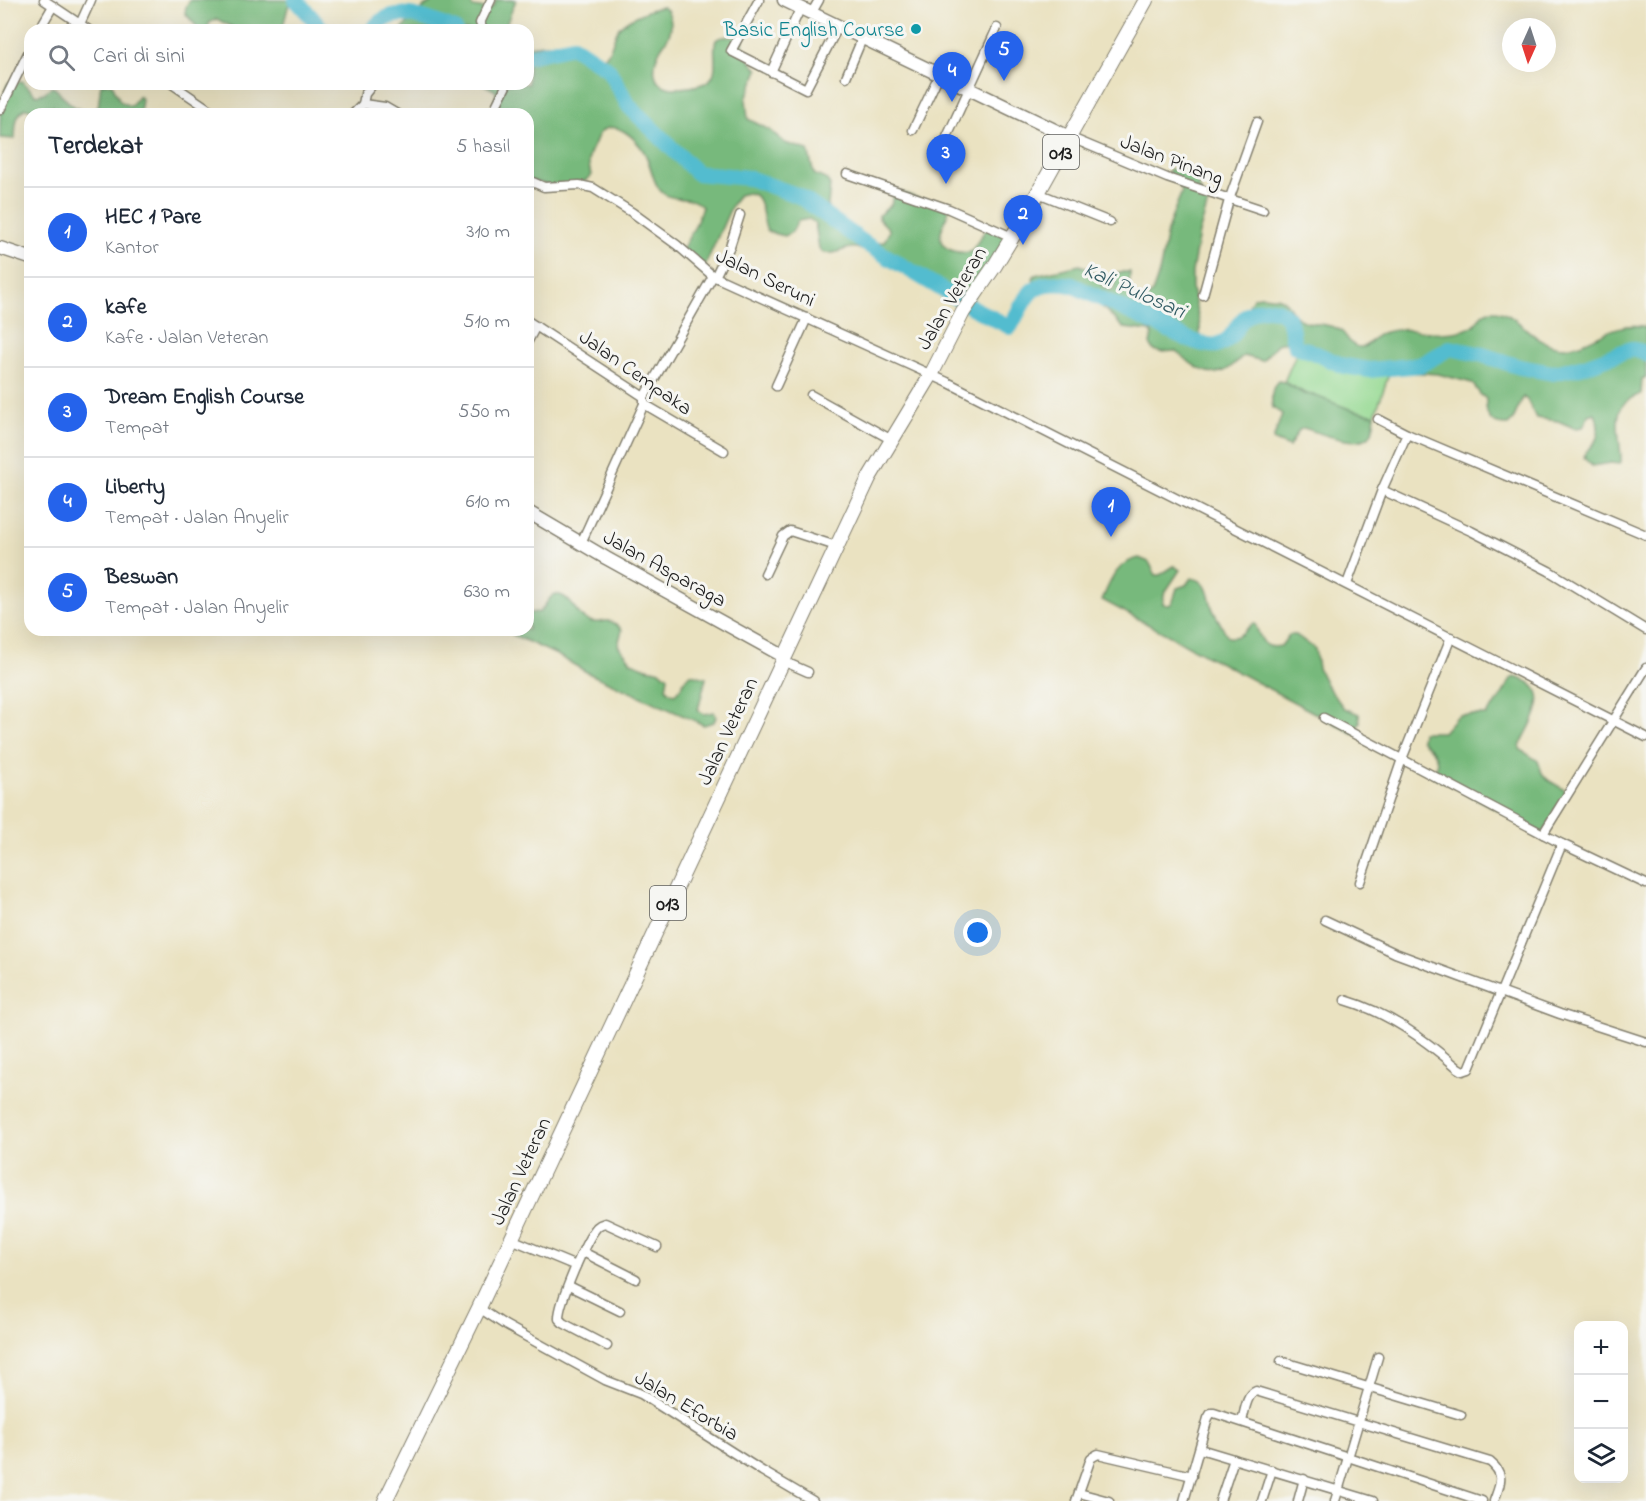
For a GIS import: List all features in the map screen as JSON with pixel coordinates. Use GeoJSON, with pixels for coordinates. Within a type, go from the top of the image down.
{"type":"FeatureCollection","features":[{"type":"Feature","properties":{"kind":"main road","name":"Jalan Veteran"},"geometry":{"type":"LineString","coordinates":[[385,1501],[511,1239],[869,478],[931,375],[967,306],[1038,193],[1146,0]]}},
{"type":"Feature","properties":{"kind":"street"},"geometry":{"type":"LineString","coordinates":[[44,0],[80,24],[92,0]]}},
{"type":"Feature","properties":{"kind":"street"},"geometry":{"type":"LineString","coordinates":[[480,24],[491,0]]}},
{"type":"Feature","properties":{"kind":"street"},"geometry":{"type":"LineString","coordinates":[[759,0],[730,51],[806,89],[837,27]]}},
{"type":"Feature","properties":{"kind":"street"},"geometry":{"type":"LineString","coordinates":[[784,0],[1070,137]]}},
{"type":"Feature","properties":{"kind":"street"},"geometry":{"type":"LineString","coordinates":[[771,72],[806,11],[819,0]]}},
{"type":"Feature","properties":{"kind":"street"},"geometry":{"type":"LineString","coordinates":[[43,24],[54,6]]}},
{"type":"Feature","properties":{"kind":"street"},"geometry":{"type":"LineString","coordinates":[[947,137],[997,28]]}},
{"type":"Feature","properties":{"kind":"street"},"geometry":{"type":"LineString","coordinates":[[846,77],[862,39]]}},
{"type":"Feature","properties":{"kind":"street"},"geometry":{"type":"LineString","coordinates":[[0,110],[24,61]]}},
{"type":"Feature","properties":{"kind":"street"},"geometry":{"type":"LineString","coordinates":[[913,130],[939,75]]}},
{"type":"Feature","properties":{"kind":"street"},"geometry":{"type":"LineString","coordinates":[[180,90],[205,108]]}},
{"type":"Feature","properties":{"kind":"street"},"geometry":{"type":"LineString","coordinates":[[359,108],[368,90]]}},
{"type":"Feature","properties":{"kind":"street"},"geometry":{"type":"LineString","coordinates":[[495,108],[504,90]]}},
{"type":"Feature","properties":{"kind":"street"},"geometry":{"type":"LineString","coordinates":[[363,104],[387,108]]}},
{"type":"Feature","properties":{"kind":"street"},"geometry":{"type":"LineString","coordinates":[[1203,295],[1229,200],[1257,122]]}},
{"type":"Feature","properties":{"kind":"street","name":"Jalan Pinang"},"geometry":{"type":"LineString","coordinates":[[1070,137],[1167,178],[1263,210]]}},
{"type":"Feature","properties":{"kind":"street"},"geometry":{"type":"LineString","coordinates":[[847,174],[949,209],[1012,237]]}},
{"type":"Feature","properties":{"kind":"street","name":"Jalan Seruni"},"geometry":{"type":"LineString","coordinates":[[534,183],[544,187],[579,185],[593,188],[651,226],[714,277],[947,382],[1646,737]]}},
{"type":"Feature","properties":{"kind":"street"},"geometry":{"type":"LineString","coordinates":[[1038,193],[1110,222]]}},
{"type":"Feature","properties":{"kind":"street"},"geometry":{"type":"LineString","coordinates":[[581,543],[644,400],[714,277],[730,246],[740,215]]}},
{"type":"Feature","properties":{"kind":"street"},"geometry":{"type":"LineString","coordinates":[[0,248],[24,256]]}},
{"type":"Feature","properties":{"kind":"street"},"geometry":{"type":"LineString","coordinates":[[776,386],[807,318]]}},
{"type":"Feature","properties":{"kind":"street","name":"Jalan Cempaka"},"geometry":{"type":"LineString","coordinates":[[534,324],[724,452]]}},
{"type":"Feature","properties":{"kind":"street"},"geometry":{"type":"LineString","coordinates":[[811,395],[892,440]]}},
{"type":"Feature","properties":{"kind":"street"},"geometry":{"type":"LineString","coordinates":[[1378,419],[1407,434],[1646,536]]}},
{"type":"Feature","properties":{"kind":"street"},"geometry":{"type":"LineString","coordinates":[[1347,584],[1382,490],[1407,434]]}},
{"type":"Feature","properties":{"kind":"street"},"geometry":{"type":"LineString","coordinates":[[1382,490],[1549,571],[1646,630]]}},
{"type":"Feature","properties":{"kind":"street","name":"Jalan Asparaga"},"geometry":{"type":"LineString","coordinates":[[534,516],[784,659]]}},
{"type":"Feature","properties":{"kind":"street"},"geometry":{"type":"LineString","coordinates":[[765,574],[787,532],[793,531],[836,546]]}},
{"type":"Feature","properties":{"kind":"street"},"geometry":{"type":"LineString","coordinates":[[1360,882],[1402,759],[1450,637]]}},
{"type":"Feature","properties":{"kind":"street"},"geometry":{"type":"LineString","coordinates":[[784,659],[808,672]]}},
{"type":"Feature","properties":{"kind":"street"},"geometry":{"type":"LineString","coordinates":[[1542,834],[1646,668]]}},
{"type":"Feature","properties":{"kind":"street"},"geometry":{"type":"LineString","coordinates":[[1324,718],[1542,834],[1646,884]]}},
{"type":"Feature","properties":{"kind":"street"},"geometry":{"type":"LineString","coordinates":[[1345,1000],[1365,1006],[1409,1029],[1458,1068],[1466,1071],[1471,1065],[1562,844]]}},
{"type":"Feature","properties":{"kind":"street"},"geometry":{"type":"LineString","coordinates":[[1325,920],[1395,953],[1560,1014],[1646,1042]]}},
{"type":"Feature","properties":{"kind":"street"},"geometry":{"type":"LineString","coordinates":[[607,1346],[559,1319],[559,1311],[583,1252],[596,1228],[605,1224],[657,1247]]}},
{"type":"Feature","properties":{"kind":"street"},"geometry":{"type":"LineString","coordinates":[[511,1239],[576,1266]]}},
{"type":"Feature","properties":{"kind":"street"},"geometry":{"type":"LineString","coordinates":[[583,1252],[636,1279]]}},
{"type":"Feature","properties":{"kind":"street"},"geometry":{"type":"LineString","coordinates":[[569,1286],[620,1311]]}},
{"type":"Feature","properties":{"kind":"street","name":"Jalan Eforbia"},"geometry":{"type":"LineString","coordinates":[[478,1308],[605,1380],[641,1394],[813,1501]]}},
{"type":"Feature","properties":{"kind":"street"},"geometry":{"type":"LineString","coordinates":[[1335,1501],[1378,1357]]}},
{"type":"Feature","properties":{"kind":"street"},"geometry":{"type":"LineString","coordinates":[[1281,1361],[1461,1414]]}},
{"type":"Feature","properties":{"kind":"street"},"geometry":{"type":"LineString","coordinates":[[1242,1421],[1249,1397],[1252,1392],[1256,1391],[1490,1462],[1500,1474],[1494,1501]]}},
{"type":"Feature","properties":{"kind":"street"},"geometry":{"type":"LineString","coordinates":[[1184,1501],[1211,1413],[1242,1421],[1482,1501]]}},
{"type":"Feature","properties":{"kind":"street"},"geometry":{"type":"LineString","coordinates":[[1200,1449],[1373,1501]]}},
{"type":"Feature","properties":{"kind":"street"},"geometry":{"type":"LineString","coordinates":[[1109,1501],[1078,1497],[1091,1458],[1098,1454],[1192,1476]]}},
{"type":"Feature","properties":{"kind":"street"},"geometry":{"type":"LineString","coordinates":[[1220,1501],[1234,1459]]}},
{"type":"Feature","properties":{"kind":"street"},"geometry":{"type":"LineString","coordinates":[[1262,1501],[1272,1470]]}},
{"type":"Feature","properties":{"kind":"street"},"geometry":{"type":"LineString","coordinates":[[1298,1501],[1304,1479]]}},
{"type":"Feature","properties":{"kind":"green space"},"geometry":{"type":"Polygon","coordinates":[[[190,0],[290,0],[284,24],[227,24],[217,19],[209,24],[194,24],[185,13],[190,0]]]}},
{"type":"Feature","properties":{"kind":"green space"},"geometry":{"type":"Polygon","coordinates":[[[437,0],[469,0],[473,7],[487,9],[493,7],[496,0],[516,0],[506,24],[407,24],[425,6],[437,0]]]}},
{"type":"Feature","properties":{"kind":"green space"},"geometry":{"type":"Polygon","coordinates":[[[663,7],[667,10],[671,21],[669,36],[656,61],[655,73],[660,83],[672,88],[705,83],[713,75],[715,69],[716,40],[730,37],[743,40],[743,52],[758,70],[746,99],[748,119],[770,130],[785,143],[808,150],[814,174],[827,180],[830,185],[828,205],[833,220],[866,244],[884,242],[889,229],[879,219],[879,215],[891,205],[895,190],[949,209],[941,238],[945,247],[960,252],[971,252],[988,226],[1012,237],[967,306],[901,265],[857,248],[832,253],[822,252],[819,248],[815,223],[809,219],[798,221],[792,232],[785,236],[768,232],[758,199],[748,193],[739,195],[732,205],[704,268],[682,250],[702,207],[694,201],[673,198],[664,194],[657,185],[641,147],[631,136],[619,129],[606,129],[598,136],[589,156],[591,175],[585,181],[570,186],[534,182],[534,108],[495,108],[494,90],[534,90],[534,45],[573,46],[598,62],[609,52],[620,27],[644,12],[663,7]]]}},
{"type":"Feature","properties":{"kind":"green space"},"geometry":{"type":"Polygon","coordinates":[[[22,81],[24,90],[31,90],[36,95],[48,90],[57,90],[77,108],[52,106],[24,108],[19,114],[15,139],[0,138],[1,110],[8,83],[22,81]]]}},
{"type":"Feature","properties":{"kind":"green space"},"geometry":{"type":"Polygon","coordinates":[[[100,90],[115,90],[120,101],[129,106],[138,96],[142,99],[141,108],[98,108],[100,90]]]}},
{"type":"Feature","properties":{"kind":"green space"},"geometry":{"type":"Polygon","coordinates":[[[1170,169],[1190,170],[1196,174],[1200,190],[1208,203],[1199,233],[1192,272],[1192,289],[1200,325],[1200,343],[1218,345],[1233,336],[1253,298],[1258,296],[1276,297],[1283,300],[1297,318],[1340,330],[1354,345],[1360,347],[1366,346],[1379,334],[1392,331],[1445,333],[1462,330],[1473,326],[1484,313],[1489,311],[1501,312],[1510,316],[1542,341],[1563,347],[1583,343],[1622,327],[1646,327],[1646,377],[1642,379],[1641,394],[1628,400],[1619,412],[1621,462],[1592,466],[1584,458],[1586,452],[1595,443],[1598,434],[1595,413],[1589,415],[1583,427],[1574,428],[1558,421],[1536,418],[1527,400],[1523,397],[1513,420],[1508,425],[1496,424],[1486,410],[1486,399],[1472,383],[1438,374],[1406,372],[1391,368],[1358,370],[1296,347],[1287,341],[1277,344],[1262,361],[1244,356],[1221,372],[1206,372],[1176,351],[1153,350],[1150,344],[1151,331],[1124,328],[1095,300],[1064,286],[1037,288],[1033,278],[1035,275],[1080,265],[1093,272],[1102,286],[1111,290],[1114,288],[1118,272],[1130,272],[1129,291],[1140,298],[1150,296],[1159,273],[1167,232],[1182,192],[1168,171],[1170,169]]]}},
{"type":"Feature","properties":{"kind":"green space"},"geometry":{"type":"Polygon","coordinates":[[[1302,349],[1344,366],[1370,370],[1391,368],[1375,415],[1328,402],[1284,382],[1296,354],[1302,349]]]}},
{"type":"Feature","properties":{"kind":"green space"},"geometry":{"type":"Polygon","coordinates":[[[1278,381],[1304,394],[1375,415],[1371,434],[1366,439],[1358,441],[1339,439],[1304,428],[1299,430],[1289,447],[1273,440],[1282,414],[1272,405],[1273,390],[1278,381]]]}},
{"type":"Feature","properties":{"kind":"green space"},"geometry":{"type":"Polygon","coordinates":[[[1139,558],[1149,562],[1156,575],[1174,566],[1180,570],[1164,594],[1163,604],[1172,604],[1177,588],[1186,585],[1191,578],[1197,579],[1204,584],[1213,609],[1228,637],[1239,636],[1255,624],[1263,642],[1270,646],[1281,646],[1289,635],[1296,635],[1315,649],[1318,668],[1327,686],[1344,708],[1359,714],[1360,722],[1354,734],[1102,600],[1115,573],[1131,560],[1139,558]]]}},
{"type":"Feature","properties":{"kind":"green space"},"geometry":{"type":"Polygon","coordinates":[[[555,594],[561,595],[587,620],[608,621],[617,625],[622,630],[618,645],[631,662],[661,671],[668,677],[666,688],[669,692],[674,694],[677,692],[691,674],[706,678],[698,710],[704,714],[714,712],[716,717],[714,722],[704,725],[590,674],[557,655],[515,636],[534,636],[534,612],[540,612],[555,594]]]}},
{"type":"Feature","properties":{"kind":"green space"},"geometry":{"type":"Polygon","coordinates":[[[1514,677],[1535,688],[1538,696],[1535,716],[1520,749],[1538,761],[1542,773],[1548,780],[1568,792],[1543,834],[1433,776],[1437,759],[1421,740],[1422,732],[1443,732],[1460,715],[1486,715],[1514,677]]]}},
{"type":"Feature","properties":{"kind":"waterway","name":"Kali Pulosari"},"geometry":{"type":"LineString","coordinates":[[296,0],[318,24]]}},
{"type":"Feature","properties":{"kind":"waterway","name":"Kali Pulosari"},"geometry":{"type":"LineString","coordinates":[[378,24],[391,16],[400,15],[419,17],[439,24]]}},
{"type":"Feature","properties":{"kind":"waterway","name":"Kali Pulosari"},"geometry":{"type":"LineString","coordinates":[[534,55],[573,46],[608,69],[629,106],[697,173],[749,178],[799,196],[866,244],[973,308],[1010,327],[1032,291],[1047,284],[1058,283],[1072,285],[1190,340],[1210,345],[1226,341],[1248,315],[1260,310],[1273,309],[1280,311],[1289,320],[1296,347],[1344,366],[1370,370],[1420,365],[1450,348],[1483,355],[1520,367],[1553,373],[1585,366],[1631,349],[1646,353]]}},
{"type":"Feature","properties":{"kind":"place","name":"Basic English Course"},"geometry":{"type":"Point","coordinates":[916,29]}},
{"type":"Feature","properties":{"kind":"place","name":"Beswan"},"geometry":{"type":"Point","coordinates":[1004,81]}},
{"type":"Feature","properties":{"kind":"place","name":"Liberty"},"geometry":{"type":"Point","coordinates":[952,102]}},
{"type":"Feature","properties":{"kind":"place","name":"Dream English Course"},"geometry":{"type":"Point","coordinates":[946,184]}},
{"type":"Feature","properties":{"kind":"place","name":"kafe"},"geometry":{"type":"Point","coordinates":[1023,245]}},
{"type":"Feature","properties":{"kind":"place","name":"HEC 1 Pare"},"geometry":{"type":"Point","coordinates":[1111,537]}}]}
